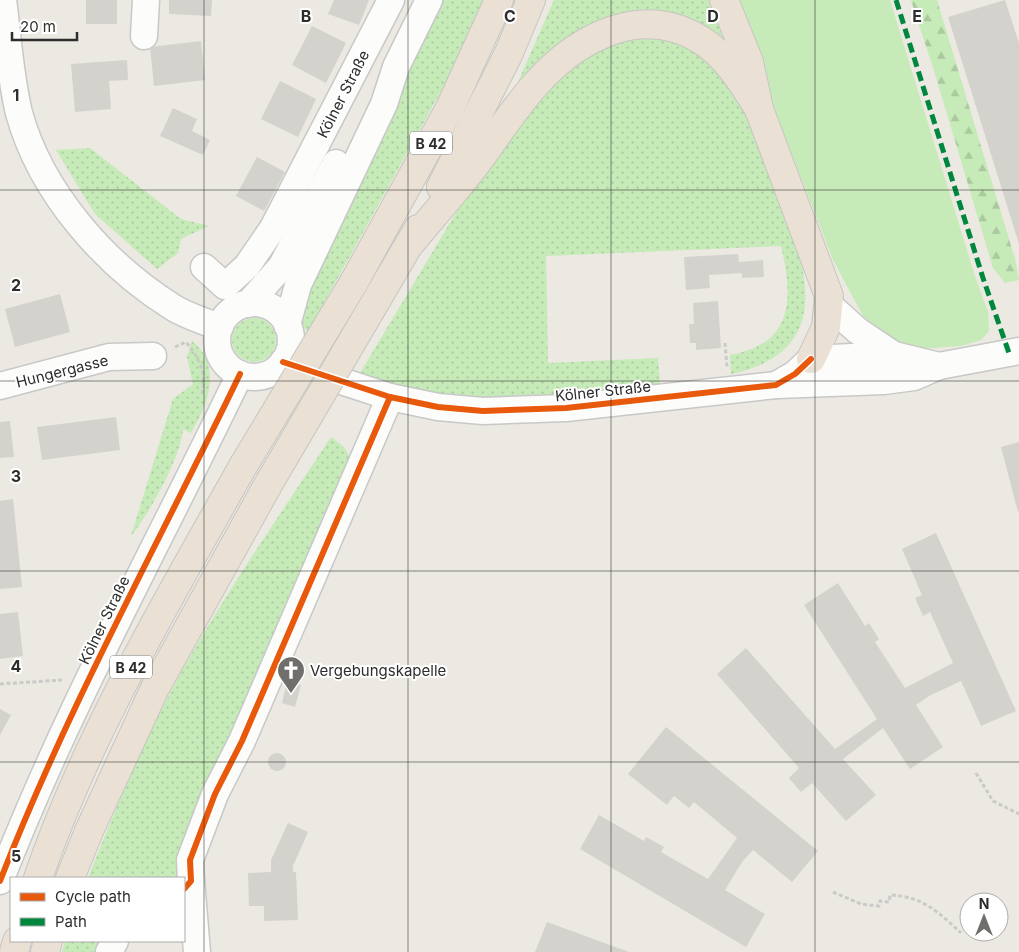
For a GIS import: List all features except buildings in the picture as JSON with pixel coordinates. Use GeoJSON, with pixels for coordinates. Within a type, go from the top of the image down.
{"type":"FeatureCollection","features":[{"type":"Feature","properties":{"kind":"highway","name":"B 42"},"geometry":{"type":"LineString","coordinates":[[38,877],[65,806],[130,669],[243,466],[354,282],[450,108],[499,0]]}},
{"type":"Feature","properties":{"kind":"highway","name":"B 42"},"geometry":{"type":"LineString","coordinates":[[70,877],[110,781],[154,688],[269,483],[376,302],[451,170],[508,55],[531,0]]}},
{"type":"Feature","properties":{"kind":"highway"},"geometry":{"type":"LineString","coordinates":[[724,0],[748,62],[759,109],[826,284],[830,306],[822,338],[811,359]]}},
{"type":"Feature","properties":{"kind":"highway"},"geometry":{"type":"LineString","coordinates":[[409,245],[452,194],[537,84],[564,58],[595,38],[622,26],[650,24],[675,26],[702,40],[732,68],[759,109]]}},
{"type":"Feature","properties":{"kind":"street"},"geometry":{"type":"LineString","coordinates":[[3,0],[20,114],[38,161],[64,203],[91,239],[130,277],[176,309],[220,328],[217,340],[222,358],[229,368],[240,374],[252,377],[266,375],[283,362]]}},
{"type":"Feature","properties":{"kind":"street"},"geometry":{"type":"LineString","coordinates":[[144,36],[146,0]]}},
{"type":"Feature","properties":{"kind":"street","name":"Kölner Straße"},"geometry":{"type":"LineString","coordinates":[[204,268],[225,286],[247,266],[273,228],[391,0]]}},
{"type":"Feature","properties":{"kind":"street","name":"Kölner Straße"},"geometry":{"type":"LineString","coordinates":[[220,328],[231,312],[248,304],[281,267],[348,140],[371,101],[396,66],[429,0]]}},
{"type":"Feature","properties":{"kind":"street","name":"Kölner Straße"},"geometry":{"type":"LineString","coordinates":[[396,66],[384,104],[298,285],[287,325],[291,343],[283,362],[390,396],[438,407],[483,411],[566,408],[776,385],[795,374],[811,359]]}},
{"type":"Feature","properties":{"kind":"street"},"geometry":{"type":"LineString","coordinates":[[248,304],[271,308],[279,314],[287,325]]}},
{"type":"Feature","properties":{"kind":"street"},"geometry":{"type":"LineString","coordinates":[[830,306],[872,342],[894,355]]}},
{"type":"Feature","properties":{"kind":"street"},"geometry":{"type":"LineString","coordinates":[[776,385],[884,381],[914,377],[939,366],[1019,351]]}},
{"type":"Feature","properties":{"kind":"street"},"geometry":{"type":"LineString","coordinates":[[811,359],[894,355],[939,366]]}},
{"type":"Feature","properties":{"kind":"street","name":"Hungergasse"},"geometry":{"type":"LineString","coordinates":[[0,386],[109,358],[153,356]]}},
{"type":"Feature","properties":{"kind":"street"},"geometry":{"type":"LineString","coordinates":[[811,359],[841,372],[884,381]]}},
{"type":"Feature","properties":{"kind":"street","name":"Kölner Straße"},"geometry":{"type":"LineString","coordinates":[[0,881],[29,807],[90,678],[240,374]]}},
{"type":"Feature","properties":{"kind":"street"},"geometry":{"type":"LineString","coordinates":[[197,952],[187,885],[190,860],[215,794],[242,741],[390,396]]}},
{"type":"Feature","properties":{"kind":"path"},"geometry":{"type":"LineString","coordinates":[[153,356],[186,342],[202,366],[203,389],[200,399]]}},
{"type":"Feature","properties":{"kind":"path"},"geometry":{"type":"LineString","coordinates":[[725,343],[727,365]]}},
{"type":"Feature","properties":{"kind":"path"},"geometry":{"type":"LineString","coordinates":[[0,684],[90,678]]}},
{"type":"Feature","properties":{"kind":"path"},"geometry":{"type":"LineString","coordinates":[[976,774],[993,801],[1019,814]]}},
{"type":"Feature","properties":{"kind":"path"},"geometry":{"type":"LineString","coordinates":[[832,892],[861,904],[879,906],[880,901],[889,902],[890,895],[910,896],[938,912],[959,931]]}},
{"type":"Feature","properties":{"kind":"green space"},"geometry":{"type":"Polygon","coordinates":[[[441,0],[483,0],[450,75],[308,332],[301,319],[303,293],[441,0]]]}},
{"type":"Feature","properties":{"kind":"green space"},"geometry":{"type":"Polygon","coordinates":[[[554,0],[713,0],[723,22],[729,52],[669,18],[514,91],[554,0]]]}},
{"type":"Feature","properties":{"kind":"green space"},"geometry":{"type":"Polygon","coordinates":[[[732,0],[890,0],[975,276],[988,312],[989,331],[981,340],[961,346],[918,349],[900,342],[881,331],[863,316],[833,260],[732,0]]]}},
{"type":"Feature","properties":{"kind":"green space"},"geometry":{"type":"Polygon","coordinates":[[[911,0],[937,0],[1015,259],[1019,280],[1005,283],[993,268],[911,0]]]}},
{"type":"Feature","properties":{"kind":"green space"},"geometry":{"type":"Polygon","coordinates":[[[628,35],[663,35],[682,41],[717,67],[735,93],[779,198],[801,260],[805,290],[803,318],[791,342],[768,361],[731,374],[730,355],[751,349],[766,341],[777,330],[784,317],[787,301],[787,284],[781,246],[546,256],[548,363],[658,358],[660,385],[546,395],[471,397],[433,393],[396,386],[360,373],[475,181],[519,121],[582,56],[628,35]]]}},
{"type":"Feature","properties":{"kind":"green space"},"geometry":{"type":"Polygon","coordinates":[[[90,148],[181,219],[209,226],[181,239],[178,253],[157,269],[95,214],[56,150],[90,148]]]}},
{"type":"Feature","properties":{"kind":"green space"},"geometry":{"type":"Polygon","coordinates":[[[250,318],[258,318],[270,324],[276,340],[270,356],[258,362],[250,362],[238,356],[232,344],[232,336],[238,324],[250,318]]]}},
{"type":"Feature","properties":{"kind":"green space"},"geometry":{"type":"Polygon","coordinates":[[[192,341],[202,351],[210,373],[210,386],[207,398],[191,433],[183,429],[177,454],[163,485],[131,536],[173,399],[193,384],[187,357],[192,341]]]}},
{"type":"Feature","properties":{"kind":"green space"},"geometry":{"type":"Polygon","coordinates":[[[331,437],[344,447],[350,457],[183,877],[88,877],[132,771],[157,719],[184,667],[237,580],[331,437]]]}},
{"type":"Feature","properties":{"kind":"green space"},"geometry":{"type":"Polygon","coordinates":[[[65,942],[105,942],[100,952],[62,952],[65,942]]]}},
{"type":"Feature","properties":{"kind":"marked path"},"geometry":{"type":"LineString","coordinates":[[896,0],[983,278],[1009,353]]}},
{"type":"Feature","properties":{"kind":"cycle path"},"geometry":{"type":"LineString","coordinates":[[283,362],[390,397],[438,407],[483,411],[566,408],[776,385],[795,374],[811,359]]}},
{"type":"Feature","properties":{"kind":"cycle path"},"geometry":{"type":"LineString","coordinates":[[0,881],[84,688],[240,374]]}},
{"type":"Feature","properties":{"kind":"cycle path"},"geometry":{"type":"LineString","coordinates":[[185,888],[191,881],[190,860],[215,794],[242,741],[390,397]]}},
{"type":"Feature","properties":{"kind":"place","name":"Vergebungskapelle"},"geometry":{"type":"Point","coordinates":[291,694]}}]}
